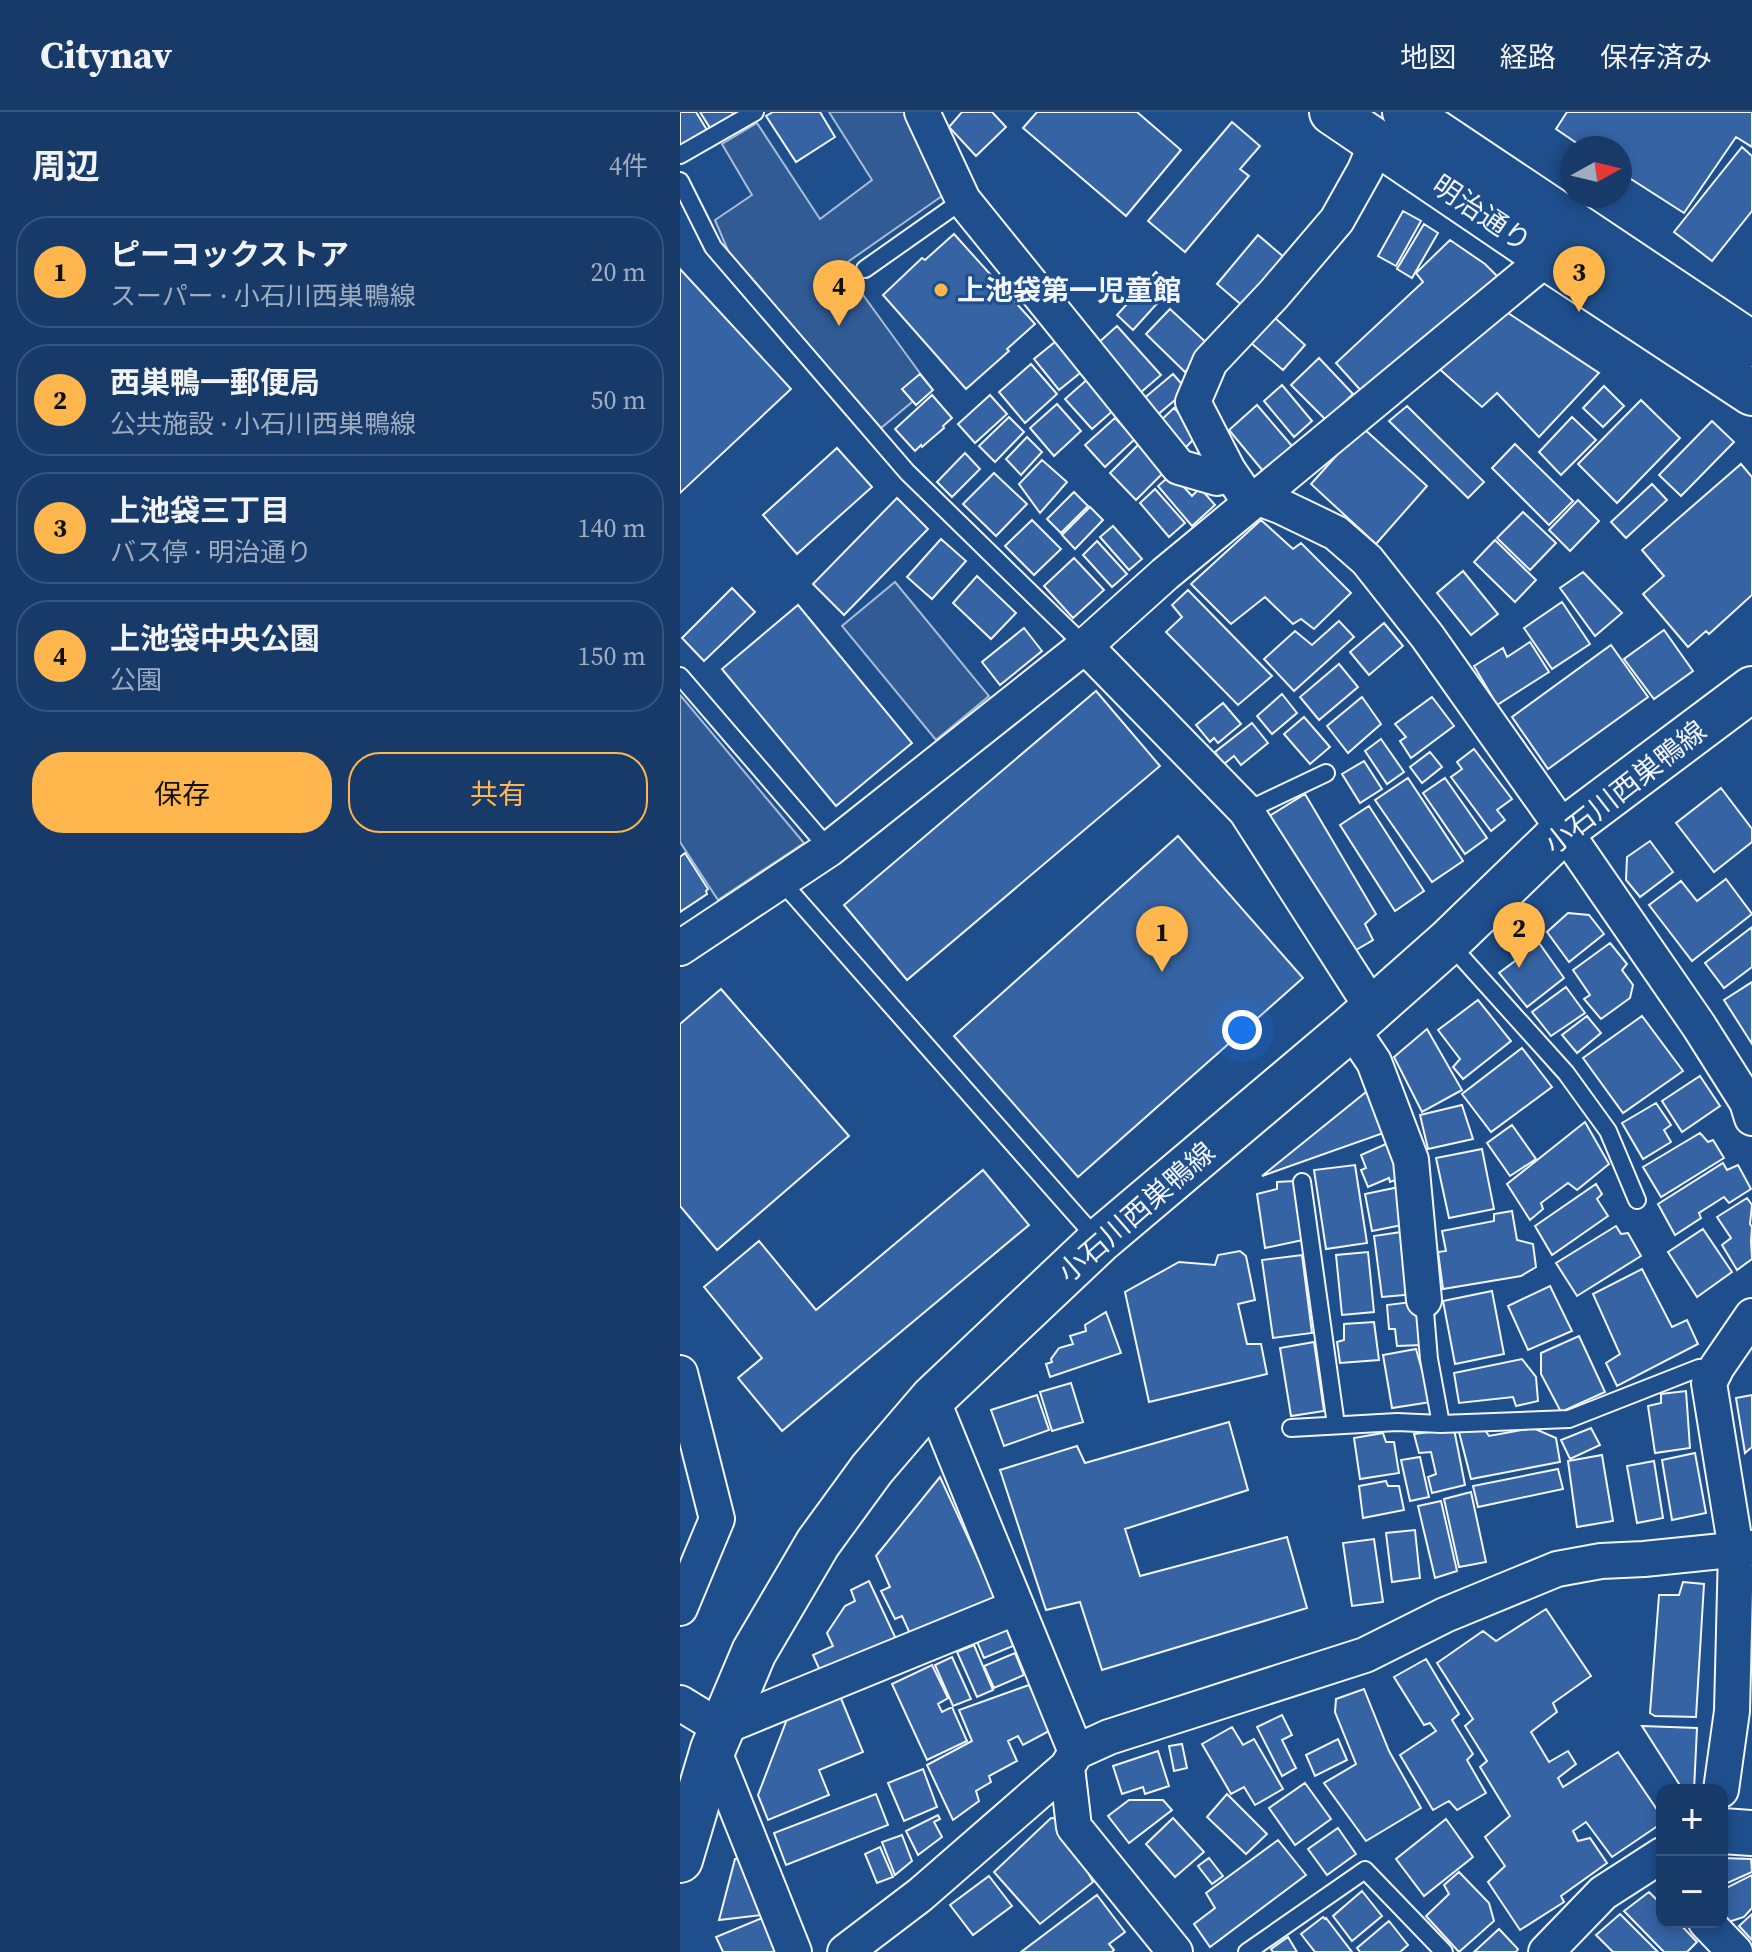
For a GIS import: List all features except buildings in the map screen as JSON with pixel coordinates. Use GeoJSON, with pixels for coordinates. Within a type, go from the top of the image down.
{"type":"FeatureCollection","features":[{"type":"Feature","properties":{"kind":"main road","name":"明治通り"},"geometry":{"type":"LineString","coordinates":[[1332,112],[1391,127],[1752,344]]}},
{"type":"Feature","properties":{"kind":"main road","name":"明治通り"},"geometry":{"type":"LineString","coordinates":[[1391,127],[1547,258],[1752,393]]}},
{"type":"Feature","properties":{"kind":"main road","name":"小石川西巣鴨線"},"geometry":{"type":"LineString","coordinates":[[680,1860],[717,1738],[754,1652],[818,1543],[872,1469],[932,1399],[1099,1241],[1362,1019],[1448,942],[1564,830],[1752,689]]}},
{"type":"Feature","properties":{"kind":"main road"},"geometry":{"type":"LineString","coordinates":[[1728,1831],[1752,1833]]}},
{"type":"Feature","properties":{"kind":"street"},"geometry":{"type":"LineString","coordinates":[[922,112],[963,200],[1179,467],[1217,478],[1228,470]]}},
{"type":"Feature","properties":{"kind":"street"},"geometry":{"type":"LineString","coordinates":[[1391,127],[1337,220],[1210,362],[1193,402],[1228,470],[1243,492],[1336,533],[1367,560],[1427,636],[1699,1026],[1747,1102],[1752,1118]]}},
{"type":"Feature","properties":{"kind":"street"},"geometry":{"type":"LineString","coordinates":[[680,948],[829,849],[1085,646],[1165,574],[1547,258]]}},
{"type":"Feature","properties":{"kind":"street"},"geometry":{"type":"LineString","coordinates":[[1085,646],[1246,811],[1362,1019],[1374,1062],[1411,1160],[1424,1300]]}},
{"type":"Feature","properties":{"kind":"street"},"geometry":{"type":"LineString","coordinates":[[1722,1784],[1732,1711],[1744,1549],[1709,1383],[1752,1316]]}},
{"type":"Feature","properties":{"kind":"street"},"geometry":{"type":"LineString","coordinates":[[680,1373],[717,1519],[680,1608]]}},
{"type":"Feature","properties":{"kind":"street"},"geometry":{"type":"LineString","coordinates":[[932,1399],[1017,1607],[1072,1759],[1074,1827],[1175,1952]]}},
{"type":"Feature","properties":{"kind":"street"},"geometry":{"type":"LineString","coordinates":[[845,1952],[920,1895],[1072,1759],[1109,1737],[1365,1655],[1445,1615],[1557,1569],[1601,1561],[1744,1549]]}},
{"type":"Feature","properties":{"kind":"street"},"geometry":{"type":"LineString","coordinates":[[717,1738],[1017,1607]]}},
{"type":"Feature","properties":{"kind":"street"},"geometry":{"type":"LineString","coordinates":[[680,1703],[717,1738],[794,1952]]}},
{"type":"Feature","properties":{"kind":"street"},"geometry":{"type":"LineString","coordinates":[[1546,1952],[1603,1893],[1656,1866]]}},
{"type":"Feature","properties":{"kind":"street"},"geometry":{"type":"LineString","coordinates":[[1712,1928],[1735,1952]]}},
{"type":"Feature","properties":{"kind":"lane"},"geometry":{"type":"LineString","coordinates":[[680,155],[755,112]]}},
{"type":"Feature","properties":{"kind":"lane"},"geometry":{"type":"LineString","coordinates":[[680,181],[713,247],[907,472],[1085,646]]}},
{"type":"Feature","properties":{"kind":"lane"},"geometry":{"type":"LineString","coordinates":[[865,269],[963,200]]}},
{"type":"Feature","properties":{"kind":"lane"},"geometry":{"type":"LineString","coordinates":[[680,676],[829,849]]}},
{"type":"Feature","properties":{"kind":"lane"},"geometry":{"type":"LineString","coordinates":[[1246,811],[1326,773]]}},
{"type":"Feature","properties":{"kind":"lane"},"geometry":{"type":"LineString","coordinates":[[782,882],[1099,1241]]}},
{"type":"Feature","properties":{"kind":"lane"},"geometry":{"type":"LineString","coordinates":[[1448,942],[1566,1073],[1608,1131],[1637,1200]]}},
{"type":"Feature","properties":{"kind":"lane"},"geometry":{"type":"LineString","coordinates":[[1302,1182],[1336,1425]]}},
{"type":"Feature","properties":{"kind":"lane"},"geometry":{"type":"LineString","coordinates":[[1424,1300],[1429,1359],[1441,1424]]}},
{"type":"Feature","properties":{"kind":"lane"},"geometry":{"type":"LineString","coordinates":[[1291,1428],[1397,1422],[1441,1424],[1569,1419],[1699,1368],[1717,1367]]}},
{"type":"Feature","properties":{"kind":"lane"},"geometry":{"type":"LineString","coordinates":[[1247,1952],[1365,1870],[1444,1952]]}},
{"type":"Feature","properties":{"kind":"shaded area"},"geometry":{"type":"Polygon","coordinates":[[[829,112],[909,112],[952,189],[842,266],[930,387],[881,428],[729,253],[715,220],[752,195],[722,144],[757,123],[820,219],[872,180],[829,112]]]}},
{"type":"Feature","properties":{"kind":"shaded area"},"geometry":{"type":"Polygon","coordinates":[[[895,582],[989,696],[936,740],[842,626],[895,582]]]}},
{"type":"Feature","properties":{"kind":"shaded area"},"geometry":{"type":"Polygon","coordinates":[[[680,695],[804,843],[718,900],[680,842],[680,695]]]}},
{"type":"Feature","properties":{"kind":"place","name":"上池袋第一児童館"},"geometry":{"type":"Point","coordinates":[941,290]}},
{"type":"Feature","properties":{"kind":"place","name":"上池袋三丁目"},"geometry":{"type":"Point","coordinates":[1579,312]}},
{"type":"Feature","properties":{"kind":"place","name":"上池袋中央公園"},"geometry":{"type":"Point","coordinates":[839,326]}},
{"type":"Feature","properties":{"kind":"place","name":"西巣鴨一郵便局"},"geometry":{"type":"Point","coordinates":[1519,968]}},
{"type":"Feature","properties":{"kind":"place","name":"ピーコックストア"},"geometry":{"type":"Point","coordinates":[1162,972]}}]}
